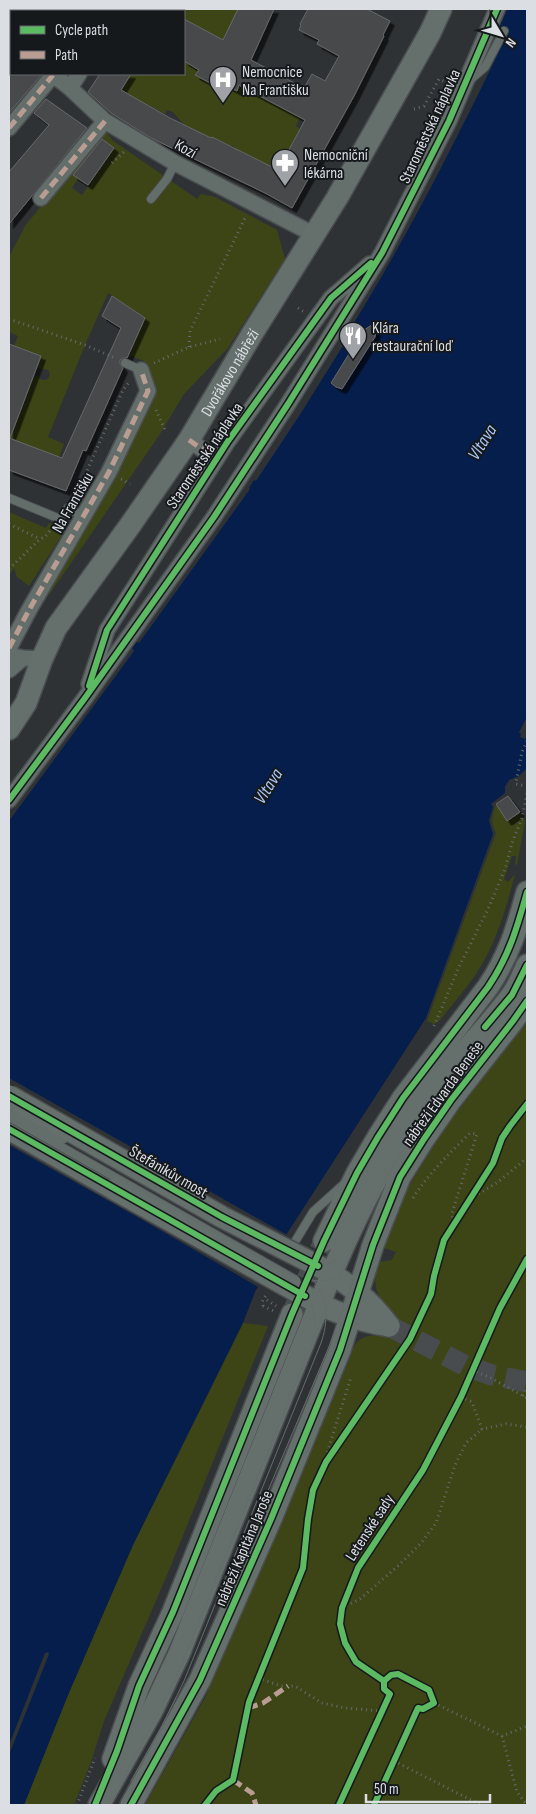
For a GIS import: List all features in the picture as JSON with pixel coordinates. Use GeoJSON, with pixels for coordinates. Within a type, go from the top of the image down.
{"type":"FeatureCollection","features":[{"type":"Feature","properties":{"kind":"main road","name":"Dvořákovo nábřeží"},"geometry":{"type":"LineString","coordinates":[[9,729],[26,703],[32,687],[24,657],[61,620],[189,440],[252,334],[315,235],[430,33],[441,9]]}},
{"type":"Feature","properties":{"kind":"main road"},"geometry":{"type":"LineString","coordinates":[[324,1240],[357,1172],[403,1098],[500,970],[511,945],[527,892]]}},
{"type":"Feature","properties":{"kind":"main road","name":"nábřeží Edvarda Beneše"},"geometry":{"type":"LineString","coordinates":[[316,1283],[402,1135],[440,1082],[512,995],[527,965]]}},
{"type":"Feature","properties":{"kind":"main road","name":"nábřeží Edvarda Beneše"},"geometry":{"type":"LineString","coordinates":[[359,1292],[390,1200],[404,1171],[450,1100],[527,1001]]}},
{"type":"Feature","properties":{"kind":"main road","name":"Štefánikův most"},"geometry":{"type":"LineString","coordinates":[[9,1096],[222,1217],[316,1283]]}},
{"type":"Feature","properties":{"kind":"main road"},"geometry":{"type":"LineString","coordinates":[[9,1129],[316,1283],[359,1292],[376,1307],[389,1326],[351,1317],[316,1283]]}},
{"type":"Feature","properties":{"kind":"main road","name":"nábřeží Kapitána Jaroše"},"geometry":{"type":"LineString","coordinates":[[99,1805],[152,1711],[179,1654],[316,1283]]}},
{"type":"Feature","properties":{"kind":"main road","name":"nábřeží Kapitána Jaroše"},"geometry":{"type":"LineString","coordinates":[[131,1805],[192,1695],[214,1650],[282,1492],[340,1350],[359,1292]]}},
{"type":"Feature","properties":{"kind":"main road"},"geometry":{"type":"LineString","coordinates":[[95,1805],[117,1751],[139,1686],[173,1612],[280,1310]]}},
{"type":"Feature","properties":{"kind":"street","name":"Staroměstská náplavka"},"geometry":{"type":"LineString","coordinates":[[9,800],[85,698],[242,477],[382,253],[449,121],[497,9]]}},
{"type":"Feature","properties":{"kind":"street"},"geometry":{"type":"LineString","coordinates":[[9,128],[52,75]]}},
{"type":"Feature","properties":{"kind":"street","name":"Kozí"},"geometry":{"type":"LineString","coordinates":[[54,75],[105,121],[175,164],[315,235]]}},
{"type":"Feature","properties":{"kind":"street"},"geometry":{"type":"LineString","coordinates":[[70,88],[78,75]]}},
{"type":"Feature","properties":{"kind":"street"},"geometry":{"type":"LineString","coordinates":[[41,198],[105,121]]}},
{"type":"Feature","properties":{"kind":"street","name":"Staroměstská náplavka"},"geometry":{"type":"LineString","coordinates":[[85,698],[107,630],[216,459],[331,298],[382,253]]}},
{"type":"Feature","properties":{"kind":"street","name":"Na Františku"},"geometry":{"type":"LineString","coordinates":[[9,648],[109,472],[148,391],[141,370]]}},
{"type":"Feature","properties":{"kind":"street","name":"Staroměstská náplavka"},"geometry":{"type":"LineString","coordinates":[[189,440],[216,459]]}},
{"type":"Feature","properties":{"kind":"street"},"geometry":{"type":"LineString","coordinates":[[9,670],[24,657]]}},
{"type":"Feature","properties":{"kind":"lane","name":"Staroměstská náplavka"},"geometry":{"type":"LineString","coordinates":[[465,85],[485,67],[504,31]]}},
{"type":"Feature","properties":{"kind":"lane"},"geometry":{"type":"LineString","coordinates":[[152,199],[167,179],[175,164]]}},
{"type":"Feature","properties":{"kind":"lane"},"geometry":{"type":"LineString","coordinates":[[125,363],[141,370]]}},
{"type":"Feature","properties":{"kind":"lane"},"geometry":{"type":"LineString","coordinates":[[9,498],[60,519],[68,508],[84,517]]}},
{"type":"Feature","properties":{"kind":"lane"},"geometry":{"type":"LineString","coordinates":[[9,1108],[168,1198]]}},
{"type":"Feature","properties":{"kind":"lane"},"geometry":{"type":"LineString","coordinates":[[9,1117],[279,1268],[316,1283]]}},
{"type":"Feature","properties":{"kind":"lane"},"geometry":{"type":"LineString","coordinates":[[296,1240],[313,1212],[357,1172]]}},
{"type":"Feature","properties":{"kind":"path"},"geometry":{"type":"LineString","coordinates":[[414,109],[424,106],[436,84]]}},
{"type":"Feature","properties":{"kind":"path"},"geometry":{"type":"LineString","coordinates":[[112,163],[126,150]]}},
{"type":"Feature","properties":{"kind":"path"},"geometry":{"type":"LineString","coordinates":[[189,348],[190,331],[249,211]]}},
{"type":"Feature","properties":{"kind":"path"},"geometry":{"type":"LineString","coordinates":[[298,308],[303,312]]}},
{"type":"Feature","properties":{"kind":"path"},"geometry":{"type":"LineString","coordinates":[[9,319],[85,346],[125,363]]}},
{"type":"Feature","properties":{"kind":"path"},"geometry":{"type":"LineString","coordinates":[[68,508],[76,495],[123,390],[141,370],[189,348],[220,339]]}},
{"type":"Feature","properties":{"kind":"path"},"geometry":{"type":"LineString","coordinates":[[9,569],[44,537],[60,519]]}},
{"type":"Feature","properties":{"kind":"path"},"geometry":{"type":"LineString","coordinates":[[9,524],[40,539]]}},
{"type":"Feature","properties":{"kind":"path"},"geometry":{"type":"LineString","coordinates":[[527,741],[522,752],[516,782],[516,784],[527,786]]}},
{"type":"Feature","properties":{"kind":"path"},"geometry":{"type":"LineString","coordinates":[[433,1029],[459,968],[506,869],[512,843],[522,818],[527,793]]}},
{"type":"Feature","properties":{"kind":"path"},"geometry":{"type":"LineString","coordinates":[[412,1199],[442,1160],[470,1134],[475,1133],[477,1136],[476,1140],[452,1213],[454,1223]]}},
{"type":"Feature","properties":{"kind":"path"},"geometry":{"type":"LineString","coordinates":[[470,1199],[498,1182],[527,1158]]}},
{"type":"Feature","properties":{"kind":"path"},"geometry":{"type":"LineString","coordinates":[[464,1207],[479,1185]]}},
{"type":"Feature","properties":{"kind":"path"},"geometry":{"type":"LineString","coordinates":[[449,1232],[459,1215]]}},
{"type":"Feature","properties":{"kind":"path"},"geometry":{"type":"LineString","coordinates":[[268,1292],[262,1302],[263,1306],[280,1310]]}},
{"type":"Feature","properties":{"kind":"path"},"geometry":{"type":"LineString","coordinates":[[266,1300],[280,1310]]}},
{"type":"Feature","properties":{"kind":"path"},"geometry":{"type":"LineString","coordinates":[[468,1379],[476,1361]]}},
{"type":"Feature","properties":{"kind":"path"},"geometry":{"type":"LineString","coordinates":[[472,1370],[525,1397],[527,1388]]}},
{"type":"Feature","properties":{"kind":"path"},"geometry":{"type":"LineString","coordinates":[[457,1405],[465,1388]]}},
{"type":"Feature","properties":{"kind":"path"},"geometry":{"type":"LineString","coordinates":[[326,1462],[346,1392]]}},
{"type":"Feature","properties":{"kind":"path"},"geometry":{"type":"LineString","coordinates":[[461,1396],[472,1402],[482,1429]]}},
{"type":"Feature","properties":{"kind":"path"},"geometry":{"type":"LineString","coordinates":[[342,1608],[360,1599],[398,1566],[436,1523],[455,1465],[466,1443],[482,1429],[506,1424],[527,1427]]}},
{"type":"Feature","properties":{"kind":"path"},"geometry":{"type":"LineString","coordinates":[[323,1469],[338,1446]]}},
{"type":"Feature","properties":{"kind":"path"},"geometry":{"type":"LineString","coordinates":[[341,1616],[345,1600]]}},
{"type":"Feature","properties":{"kind":"path"},"geometry":{"type":"LineString","coordinates":[[255,1686],[262,1669]]}},
{"type":"Feature","properties":{"kind":"path"},"geometry":{"type":"LineString","coordinates":[[258,1678],[281,1686],[295,1686],[322,1703],[345,1708],[383,1711]]}},
{"type":"Feature","properties":{"kind":"path"},"geometry":{"type":"LineString","coordinates":[[378,1719],[386,1702]]}},
{"type":"Feature","properties":{"kind":"path"},"geometry":{"type":"LineString","coordinates":[[432,1702],[502,1736],[527,1726]]}},
{"type":"Feature","properties":{"kind":"path"},"geometry":{"type":"LineString","coordinates":[[502,1736],[517,1792],[527,1805]]}},
{"type":"Feature","properties":{"kind":"path"},"geometry":{"type":"LineString","coordinates":[[390,1770],[398,1752]]}},
{"type":"Feature","properties":{"kind":"path"},"geometry":{"type":"LineString","coordinates":[[394,1761],[480,1805]]}},
{"type":"Feature","properties":{"kind":"green space"},"geometry":{"type":"Polygon","coordinates":[[[238,9],[223,40],[185,20],[185,10],[173,10],[238,9]]]}},
{"type":"Feature","properties":{"kind":"green space"},"geometry":{"type":"Polygon","coordinates":[[[185,62],[199,70],[196,75],[213,85],[216,80],[237,90],[239,85],[300,117],[296,126],[300,129],[279,167],[271,164],[269,166],[236,149],[232,145],[211,138],[184,125],[173,112],[167,110],[165,114],[121,90],[130,75],[185,75],[185,62]]]}},
{"type":"Feature","properties":{"kind":"green space"},"geometry":{"type":"Polygon","coordinates":[[[104,128],[112,140],[197,199],[201,194],[215,197],[277,230],[285,259],[228,348],[184,394],[160,434],[49,595],[46,592],[102,501],[156,389],[144,361],[128,355],[145,318],[108,293],[48,437],[64,444],[59,457],[10,439],[33,378],[38,375],[40,379],[44,380],[48,379],[50,374],[48,370],[40,370],[37,365],[41,356],[14,346],[18,336],[9,332],[9,257],[25,226],[104,128]],[[101,139],[75,176],[78,179],[72,188],[82,195],[114,149],[101,139]]]}},
{"type":"Feature","properties":{"kind":"green space"},"geometry":{"type":"Polygon","coordinates":[[[9,512],[46,528],[49,523],[65,530],[29,586],[17,577],[14,568],[9,576],[9,512]]]}},
{"type":"Feature","properties":{"kind":"green space"},"geometry":{"type":"Polygon","coordinates":[[[496,804],[507,821],[520,812],[525,821],[517,865],[515,864],[516,856],[512,856],[504,879],[508,882],[515,874],[508,900],[500,926],[483,963],[440,1020],[434,1024],[427,1021],[496,833],[492,819],[496,804]]]}},
{"type":"Feature","properties":{"kind":"green space"},"geometry":{"type":"Polygon","coordinates":[[[527,1020],[527,1805],[145,1805],[205,1698],[353,1349],[363,1338],[381,1335],[393,1314],[377,1292],[375,1274],[376,1266],[380,1262],[392,1260],[396,1252],[381,1247],[404,1194],[445,1128],[527,1020]]]}},
{"type":"Feature","properties":{"kind":"green space"},"geometry":{"type":"Polygon","coordinates":[[[243,1323],[268,1326],[167,1575],[104,1721],[91,1762],[74,1805],[24,1805],[68,1695],[133,1545],[243,1323]]]}},
{"type":"Feature","properties":{"kind":"water","name":"Vltava"},"geometry":{"type":"Polygon","coordinates":[[[507,9],[527,9],[527,768],[519,776],[509,780],[505,787],[505,793],[491,804],[493,807],[489,821],[493,834],[426,1018],[288,1232],[255,1292],[243,1323],[133,1545],[68,1695],[24,1805],[9,1805],[9,1755],[49,1654],[48,1652],[45,1653],[9,1745],[9,821],[134,651],[132,648],[137,642],[139,643],[250,489],[254,480],[256,481],[354,328],[352,326],[434,182],[508,33],[499,29],[507,9]]]}},
{"type":"Feature","properties":{"kind":"pier"},"geometry":{"type":"Polygon","coordinates":[[[527,717],[527,735],[525,739],[520,737],[521,734],[519,732],[527,717]]]}},
{"type":"Feature","properties":{"kind":"pier"},"geometry":{"type":"Polygon","coordinates":[[[9,1078],[289,1236],[260,1288],[9,1145],[9,1078]]]}},
{"type":"Feature","properties":{"kind":"building","name":"Nemocnice Na Františku"},"geometry":{"type":"Polygon","coordinates":[[[238,9],[274,9],[251,60],[304,88],[312,74],[325,81],[339,56],[317,44],[319,40],[299,30],[308,9],[367,9],[390,21],[354,96],[292,208],[151,138],[111,113],[88,92],[99,75],[130,75],[121,90],[170,118],[278,170],[305,120],[239,85],[237,91],[216,80],[214,85],[195,75],[199,70],[185,62],[185,20],[223,40],[238,9]]]}},
{"type":"Feature","properties":{"kind":"building"},"geometry":{"type":"Polygon","coordinates":[[[9,74],[41,75],[9,113],[9,74]]]}},
{"type":"Feature","properties":{"kind":"building"},"geometry":{"type":"Polygon","coordinates":[[[46,99],[87,128],[9,224],[9,172],[49,125],[34,113],[46,99]]]}},
{"type":"Feature","properties":{"kind":"building"},"geometry":{"type":"Polygon","coordinates":[[[102,139],[114,148],[88,185],[73,175],[102,139]]]}},
{"type":"Feature","properties":{"kind":"building"},"geometry":{"type":"Polygon","coordinates":[[[112,296],[145,318],[127,358],[120,360],[123,368],[86,451],[83,450],[66,491],[9,470],[9,438],[62,458],[121,328],[102,316],[112,296]]]}},
{"type":"Feature","properties":{"kind":"building","name":"Klára restaurační loď"},"geometry":{"type":"Polygon","coordinates":[[[378,321],[375,337],[342,389],[336,387],[331,383],[360,336],[364,330],[378,321]]]}},
{"type":"Feature","properties":{"kind":"building"},"geometry":{"type":"Polygon","coordinates":[[[9,344],[41,356],[10,438],[9,438],[9,344]]]}},
{"type":"Feature","properties":{"kind":"building"},"geometry":{"type":"Polygon","coordinates":[[[508,796],[520,812],[507,821],[496,804],[508,796]]]}},
{"type":"Feature","properties":{"kind":"tunnel"},"geometry":{"type":"LineString","coordinates":[[294,1309],[324,1241]]}},
{"type":"Feature","properties":{"kind":"tunnel"},"geometry":{"type":"LineString","coordinates":[[389,1326],[466,1366],[492,1375],[527,1382]]}},
{"type":"Feature","properties":{"kind":"tram line"},"geometry":{"type":"LineString","coordinates":[[109,1805],[174,1683],[329,1301],[370,1209],[407,1143],[436,1101],[507,1009],[527,975]]}},
{"type":"Feature","properties":{"kind":"tram line"},"geometry":{"type":"LineString","coordinates":[[477,1060],[516,1011],[527,993]]}},
{"type":"Feature","properties":{"kind":"tram line"},"geometry":{"type":"LineString","coordinates":[[256,1519],[329,1347],[378,1212],[403,1165],[455,1088]]}},
{"type":"Feature","properties":{"kind":"tram line"},"geometry":{"type":"LineString","coordinates":[[9,1108],[227,1230],[286,1260],[307,1274],[315,1282],[320,1289],[325,1304],[326,1320],[321,1343],[184,1681],[161,1728],[131,1781]]}},
{"type":"Feature","properties":{"kind":"tram line"},"geometry":{"type":"LineString","coordinates":[[9,1117],[287,1273],[309,1297],[314,1312],[314,1329]]}},
{"type":"Feature","properties":{"kind":"tram line"},"geometry":{"type":"LineString","coordinates":[[296,1264],[304,1266],[326,1264],[339,1258],[350,1247]]}},
{"type":"Feature","properties":{"kind":"tram line"},"geometry":{"type":"LineString","coordinates":[[309,1281],[329,1280],[342,1273]]}},
{"type":"Feature","properties":{"kind":"marked path"},"geometry":{"type":"LineString","coordinates":[[9,128],[53,75]]}},
{"type":"Feature","properties":{"kind":"marked path"},"geometry":{"type":"LineString","coordinates":[[41,198],[105,121]]}},
{"type":"Feature","properties":{"kind":"marked path"},"geometry":{"type":"LineString","coordinates":[[9,648],[109,472],[148,391],[141,370]]}},
{"type":"Feature","properties":{"kind":"marked path"},"geometry":{"type":"LineString","coordinates":[[189,440],[216,459]]}},
{"type":"Feature","properties":{"kind":"marked path"},"geometry":{"type":"LineString","coordinates":[[248,1708],[263,1703],[288,1686]]}},
{"type":"Feature","properties":{"kind":"marked path"},"geometry":{"type":"LineString","coordinates":[[233,1780],[252,1793],[256,1805]]}},
{"type":"Feature","properties":{"kind":"cycle path"},"geometry":{"type":"LineString","coordinates":[[9,800],[85,698],[214,517],[288,404],[382,253],[449,121],[497,9]]}},
{"type":"Feature","properties":{"kind":"cycle path"},"geometry":{"type":"LineString","coordinates":[[89,686],[107,630],[228,441],[331,298],[371,263]]}},
{"type":"Feature","properties":{"kind":"cycle path"},"geometry":{"type":"LineString","coordinates":[[95,1805],[117,1751],[139,1686],[173,1612],[292,1314],[324,1241],[357,1173],[403,1098],[488,987],[502,964],[520,918],[527,892]]}},
{"type":"Feature","properties":{"kind":"cycle path"},"geometry":{"type":"LineString","coordinates":[[485,1027],[512,995],[527,965]]}},
{"type":"Feature","properties":{"kind":"cycle path"},"geometry":{"type":"LineString","coordinates":[[131,1805],[200,1680],[271,1519],[340,1350],[373,1245],[400,1177],[451,1100],[527,1001]]}},
{"type":"Feature","properties":{"kind":"cycle path"},"geometry":{"type":"LineString","coordinates":[[9,1096],[222,1217],[318,1266]]}},
{"type":"Feature","properties":{"kind":"cycle path"},"geometry":{"type":"LineString","coordinates":[[205,1805],[216,1791],[233,1780],[249,1702],[303,1568],[313,1490],[326,1462],[410,1339],[431,1294],[444,1240],[493,1163],[502,1138],[527,1104]]}},
{"type":"Feature","properties":{"kind":"cycle path"},"geometry":{"type":"LineString","coordinates":[[9,1129],[305,1296]]}},
{"type":"Feature","properties":{"kind":"cycle path","name":"Letenské sady"},"geometry":{"type":"LineString","coordinates":[[384,1681],[356,1662],[345,1643],[340,1624],[342,1608],[358,1568],[423,1470],[461,1397],[500,1308],[527,1259]]}},
{"type":"Feature","properties":{"kind":"cycle path"},"geometry":{"type":"LineString","coordinates":[[374,1805],[418,1708],[423,1709],[434,1703],[429,1690],[398,1674],[391,1675],[384,1681]]}},
{"type":"Feature","properties":{"kind":"cycle path"},"geometry":{"type":"LineString","coordinates":[[339,1805],[390,1694],[384,1689],[384,1681]]}},
{"type":"Feature","properties":{"kind":"place","name":"Nemocnice Na Františku"},"geometry":{"type":"Point","coordinates":[223,104]}},
{"type":"Feature","properties":{"kind":"place","name":"Nemocniční lékárna"},"geometry":{"type":"Point","coordinates":[285,187]}},
{"type":"Feature","properties":{"kind":"place","name":"Klára restaurační loď"},"geometry":{"type":"Point","coordinates":[353,360]}}]}
